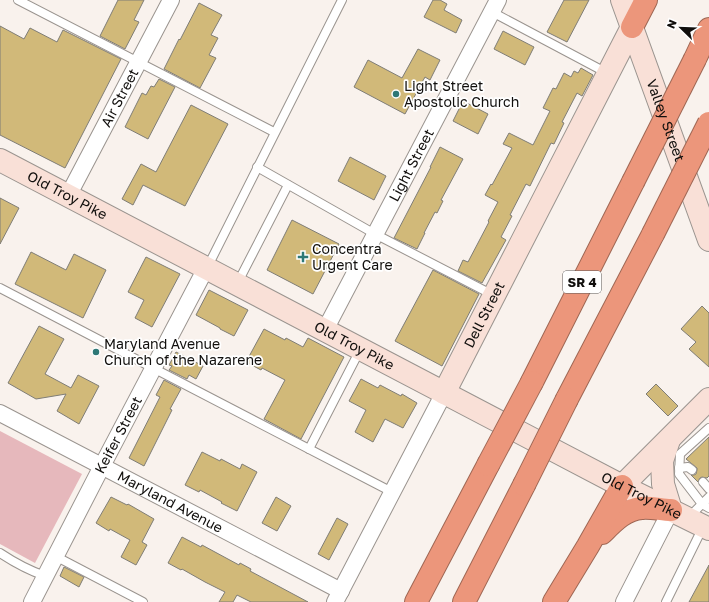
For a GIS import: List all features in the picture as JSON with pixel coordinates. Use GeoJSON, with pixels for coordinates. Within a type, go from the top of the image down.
{"type":"FeatureCollection","features":[{"type":"Feature","properties":{"kind":"highway"},"geometry":{"type":"LineString","coordinates":[[632,27],[646,0]]}},
{"type":"Feature","properties":{"kind":"highway","name":"SR 4"},"geometry":{"type":"LineString","coordinates":[[416,602],[532,382],[709,30]]}},
{"type":"Feature","properties":{"kind":"highway","name":"SR 4"},"geometry":{"type":"LineString","coordinates":[[464,602],[709,123]]}},
{"type":"Feature","properties":{"kind":"highway"},"geometry":{"type":"LineString","coordinates":[[554,602],[622,486]]}},
{"type":"Feature","properties":{"kind":"highway"},"geometry":{"type":"LineString","coordinates":[[588,546],[615,520],[628,511],[642,508],[697,516]]}},
{"type":"Feature","properties":{"kind":"main road","name":"Valley Street"},"geometry":{"type":"LineString","coordinates":[[622,0],[709,240]]}},
{"type":"Feature","properties":{"kind":"main road","name":"Dell Street"},"geometry":{"type":"LineString","coordinates":[[444,393],[607,73],[632,27]]}},
{"type":"Feature","properties":{"kind":"main road","name":"Old Troy Pike"},"geometry":{"type":"LineString","coordinates":[[0,160],[622,486],[697,516]]}},
{"type":"Feature","properties":{"kind":"main road"},"geometry":{"type":"LineString","coordinates":[[622,486],[709,399]]}},
{"type":"Feature","properties":{"kind":"main road"},"geometry":{"type":"LineString","coordinates":[[669,440],[662,462],[663,484],[697,516]]}},
{"type":"Feature","properties":{"kind":"street","name":"Air Street"},"geometry":{"type":"LineString","coordinates":[[68,196],[171,0]]}},
{"type":"Feature","properties":{"kind":"street","name":"Light Street"},"geometry":{"type":"LineString","coordinates":[[325,330],[495,6]]}},
{"type":"Feature","properties":{"kind":"street","name":"Keifer Street"},"geometry":{"type":"LineString","coordinates":[[32,602],[206,268]]}},
{"type":"Feature","properties":{"kind":"street","name":"Dell Street"},"geometry":{"type":"LineString","coordinates":[[338,596],[444,393]]}},
{"type":"Feature","properties":{"kind":"street","name":"Maryland Avenue"},"geometry":{"type":"LineString","coordinates":[[0,413],[102,466],[338,596]]}},
{"type":"Feature","properties":{"kind":"street"},"geometry":{"type":"LineString","coordinates":[[624,602],[697,516]]}},
{"type":"Feature","properties":{"kind":"lane"},"geometry":{"type":"LineString","coordinates":[[18,0],[274,132]]}},
{"type":"Feature","properties":{"kind":"lane"},"geometry":{"type":"LineString","coordinates":[[206,268],[342,0]]}},
{"type":"Feature","properties":{"kind":"lane"},"geometry":{"type":"LineString","coordinates":[[495,6],[607,73]]}},
{"type":"Feature","properties":{"kind":"lane"},"geometry":{"type":"LineString","coordinates":[[257,167],[375,234],[494,296]]}},
{"type":"Feature","properties":{"kind":"lane"},"geometry":{"type":"LineString","coordinates":[[237,284],[288,184]]}},
{"type":"Feature","properties":{"kind":"lane"},"geometry":{"type":"LineString","coordinates":[[0,288],[392,492]]}},
{"type":"Feature","properties":{"kind":"lane"},"geometry":{"type":"LineString","coordinates":[[309,449],[360,349]]}},
{"type":"Feature","properties":{"kind":"lane"},"geometry":{"type":"LineString","coordinates":[[697,516],[679,474],[680,454],[709,428]]}},
{"type":"Feature","properties":{"kind":"lane"},"geometry":{"type":"LineString","coordinates":[[679,468],[688,467],[692,470]]}},
{"type":"Feature","properties":{"kind":"lane"},"geometry":{"type":"LineString","coordinates":[[703,482],[709,489]]}},
{"type":"Feature","properties":{"kind":"lane"},"geometry":{"type":"LineString","coordinates":[[666,602],[697,516],[709,497]]}},
{"type":"Feature","properties":{"kind":"lane"},"geometry":{"type":"LineString","coordinates":[[0,553],[9,560],[26,569],[45,576]]}},
{"type":"Feature","properties":{"kind":"lane"},"geometry":{"type":"LineString","coordinates":[[55,556],[143,602]]}},
{"type":"Feature","properties":{"kind":"shaded area"},"geometry":{"type":"Polygon","coordinates":[[[0,431],[82,474],[35,563],[0,544],[0,431]]]}},
{"type":"Feature","properties":{"kind":"building"},"geometry":{"type":"Polygon","coordinates":[[[118,0],[144,0],[134,20],[139,22],[125,49],[100,36],[118,0]]]}},
{"type":"Feature","properties":{"kind":"building"},"geometry":{"type":"Polygon","coordinates":[[[433,0],[440,0],[447,4],[444,10],[462,20],[456,33],[424,17],[433,0]]]}},
{"type":"Feature","properties":{"kind":"building"},"geometry":{"type":"Polygon","coordinates":[[[564,0],[589,0],[567,42],[547,32],[564,0]]]}},
{"type":"Feature","properties":{"kind":"building"},"geometry":{"type":"Polygon","coordinates":[[[199,3],[222,15],[211,35],[218,38],[209,55],[216,58],[200,88],[164,69],[199,3]]]}},
{"type":"Feature","properties":{"kind":"building"},"geometry":{"type":"Polygon","coordinates":[[[0,26],[24,39],[30,28],[57,42],[63,30],[121,59],[65,168],[0,135],[0,26]]]}},
{"type":"Feature","properties":{"kind":"building"},"geometry":{"type":"Polygon","coordinates":[[[503,31],[534,47],[525,65],[494,49],[503,31]]]}},
{"type":"Feature","properties":{"kind":"building"},"geometry":{"type":"Polygon","coordinates":[[[418,49],[440,60],[430,80],[425,77],[405,114],[354,87],[368,60],[402,78],[418,49]]]}},
{"type":"Feature","properties":{"kind":"building"},"geometry":{"type":"Polygon","coordinates":[[[581,68],[593,75],[582,96],[577,93],[562,122],[564,123],[554,144],[551,143],[530,186],[526,184],[510,215],[512,216],[501,237],[506,240],[482,283],[458,271],[463,260],[468,262],[498,202],[485,195],[512,148],[503,144],[509,133],[533,145],[550,111],[543,108],[553,88],[556,89],[564,73],[571,77],[574,71],[578,73],[581,68]]]}},
{"type":"Feature","properties":{"kind":"building"},"geometry":{"type":"Polygon","coordinates":[[[159,79],[175,87],[148,139],[125,127],[142,93],[146,95],[151,86],[154,87],[159,79]]]}},
{"type":"Feature","properties":{"kind":"building"},"geometry":{"type":"Polygon","coordinates":[[[463,101],[488,114],[478,134],[453,121],[463,101]]]}},
{"type":"Feature","properties":{"kind":"building"},"geometry":{"type":"Polygon","coordinates":[[[191,105],[228,124],[185,206],[143,185],[133,205],[122,199],[141,164],[156,172],[191,105]]]}},
{"type":"Feature","properties":{"kind":"building"},"geometry":{"type":"Polygon","coordinates":[[[440,147],[463,159],[441,200],[443,201],[437,213],[435,212],[417,249],[394,238],[440,147]]]}},
{"type":"Feature","properties":{"kind":"building"},"geometry":{"type":"Polygon","coordinates":[[[350,157],[386,176],[374,200],[338,181],[350,157]]]}},
{"type":"Feature","properties":{"kind":"building"},"geometry":{"type":"Polygon","coordinates":[[[0,198],[19,208],[0,244],[0,198]]]}},
{"type":"Feature","properties":{"kind":"building","name":"Concentra Urgent Care"},"geometry":{"type":"Polygon","coordinates":[[[292,220],[339,244],[313,294],[267,270],[292,220]]]}},
{"type":"Feature","properties":{"kind":"building"},"geometry":{"type":"Polygon","coordinates":[[[31,252],[66,270],[74,254],[106,270],[83,318],[15,284],[31,252]]]}},
{"type":"Feature","properties":{"kind":"building"},"geometry":{"type":"Polygon","coordinates":[[[146,257],[180,274],[152,327],[135,318],[144,300],[128,292],[146,257]]]}},
{"type":"Feature","properties":{"kind":"building"},"geometry":{"type":"Polygon","coordinates":[[[433,270],[479,294],[442,366],[395,341],[433,270]]]}},
{"type":"Feature","properties":{"kind":"building"},"geometry":{"type":"Polygon","coordinates":[[[209,290],[248,310],[234,336],[196,315],[209,290]]]}},
{"type":"Feature","properties":{"kind":"building"},"geometry":{"type":"Polygon","coordinates":[[[702,306],[709,313],[709,367],[689,349],[696,342],[681,329],[702,306]]]}},
{"type":"Feature","properties":{"kind":"building"},"geometry":{"type":"Polygon","coordinates":[[[39,326],[64,339],[45,374],[71,388],[78,375],[99,386],[79,424],[57,411],[66,394],[36,399],[8,383],[39,326]]]}},
{"type":"Feature","properties":{"kind":"building"},"geometry":{"type":"Polygon","coordinates":[[[264,329],[303,347],[308,338],[344,357],[301,439],[264,419],[285,380],[262,368],[261,370],[246,362],[264,329]]]}},
{"type":"Feature","properties":{"kind":"building"},"geometry":{"type":"Polygon","coordinates":[[[176,352],[203,366],[196,379],[189,375],[187,379],[169,370],[172,366],[169,365],[176,352]]]}},
{"type":"Feature","properties":{"kind":"building"},"geometry":{"type":"Polygon","coordinates":[[[361,379],[378,388],[380,385],[401,396],[402,394],[417,403],[403,428],[385,419],[373,442],[355,432],[366,410],[349,401],[361,379]]]}},
{"type":"Feature","properties":{"kind":"building"},"geometry":{"type":"Polygon","coordinates":[[[164,380],[181,389],[170,409],[172,410],[144,466],[129,458],[160,397],[156,395],[164,380]]]}},
{"type":"Feature","properties":{"kind":"building"},"geometry":{"type":"Polygon","coordinates":[[[656,384],[678,406],[668,416],[646,394],[656,384]]]}},
{"type":"Feature","properties":{"kind":"building"},"geometry":{"type":"Polygon","coordinates":[[[709,437],[709,476],[707,478],[700,478],[698,482],[691,475],[696,474],[697,468],[686,459],[709,437]]]}},
{"type":"Feature","properties":{"kind":"building"},"geometry":{"type":"Polygon","coordinates":[[[202,452],[220,461],[221,459],[240,469],[242,464],[257,472],[237,511],[200,490],[199,492],[185,485],[202,452]]]}},
{"type":"Feature","properties":{"kind":"building"},"geometry":{"type":"Polygon","coordinates":[[[111,497],[127,505],[128,504],[154,519],[142,542],[147,545],[136,565],[121,557],[130,540],[110,529],[109,531],[96,523],[111,497]]]}},
{"type":"Feature","properties":{"kind":"building"},"geometry":{"type":"Polygon","coordinates":[[[276,497],[291,506],[277,531],[262,523],[276,497]]]}},
{"type":"Feature","properties":{"kind":"building"},"geometry":{"type":"Polygon","coordinates":[[[337,518],[348,524],[329,560],[318,554],[337,518]]]}},
{"type":"Feature","properties":{"kind":"building"},"geometry":{"type":"Polygon","coordinates":[[[182,537],[201,547],[202,545],[239,565],[240,563],[251,569],[250,571],[308,602],[251,602],[237,595],[233,602],[219,602],[225,592],[168,563],[182,537]]]}},
{"type":"Feature","properties":{"kind":"building"},"geometry":{"type":"Polygon","coordinates":[[[709,565],[709,602],[689,602],[709,565]]]}},
{"type":"Feature","properties":{"kind":"building"},"geometry":{"type":"Polygon","coordinates":[[[64,567],[84,577],[79,587],[60,576],[64,567]]]}},
{"type":"Feature","properties":{"kind":"place","name":"Light Street Apostolic Church"},"geometry":{"type":"Point","coordinates":[396,94]}},
{"type":"Feature","properties":{"kind":"place","name":"Concentra Urgent Care"},"geometry":{"type":"Point","coordinates":[303,257]}},
{"type":"Feature","properties":{"kind":"place","name":"Maryland Avenue Church of the Nazarene"},"geometry":{"type":"Point","coordinates":[96,352]}}]}
